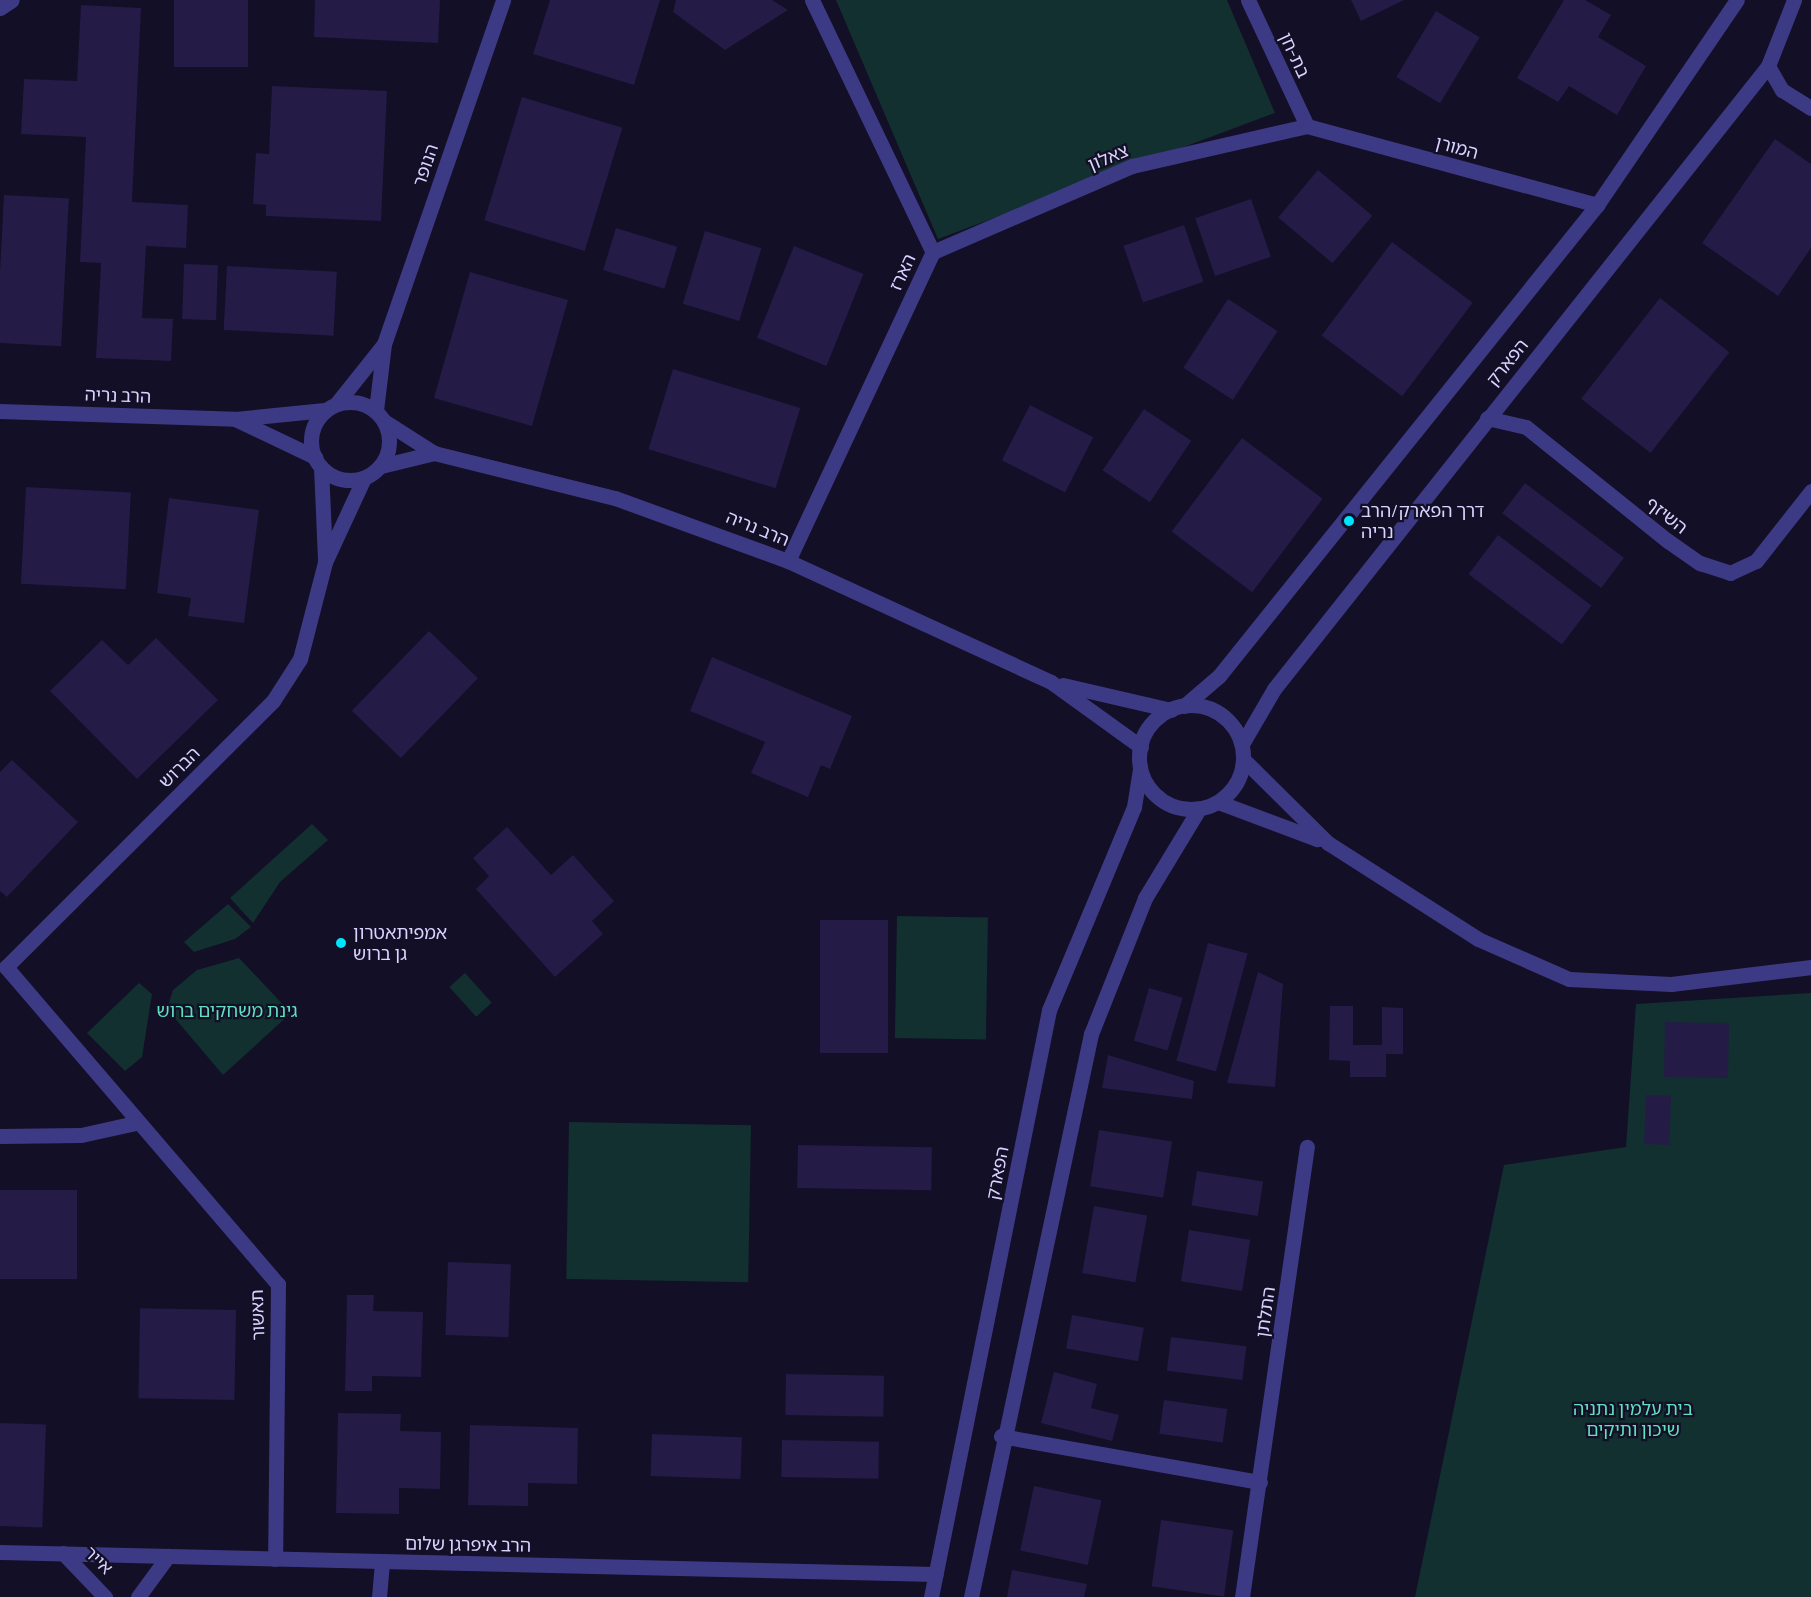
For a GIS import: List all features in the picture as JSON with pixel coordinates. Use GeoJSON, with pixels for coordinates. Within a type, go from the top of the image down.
{"type":"FeatureCollection","features":[{"type":"Feature","properties":{"kind":"street"},"geometry":{"type":"LineString","coordinates":[[0,8],[12,0]]}},
{"type":"Feature","properties":{"kind":"street","name":"הנופר"},"geometry":{"type":"LineString","coordinates":[[380,415],[384,344],[503,0]]}},
{"type":"Feature","properties":{"kind":"street","name":"הארז"},"geometry":{"type":"LineString","coordinates":[[788,561],[933,252],[812,0]]}},
{"type":"Feature","properties":{"kind":"street","name":"בת-חן"},"geometry":{"type":"LineString","coordinates":[[1248,0],[1307,126]]}},
{"type":"Feature","properties":{"kind":"street","name":"הפארק"},"geometry":{"type":"LineString","coordinates":[[1177,708],[1219,676],[1597,204],[1737,0]]}},
{"type":"Feature","properties":{"kind":"street","name":"הפארק"},"geometry":{"type":"LineString","coordinates":[[1242,744],[1274,689],[1487,417],[1768,66],[1794,0]]}},
{"type":"Feature","properties":{"kind":"street"},"geometry":{"type":"LineString","coordinates":[[1768,66],[1782,90],[1811,108]]}},
{"type":"Feature","properties":{"kind":"street","name":"צאלון"},"geometry":{"type":"LineString","coordinates":[[933,252],[1132,166],[1307,126]]}},
{"type":"Feature","properties":{"kind":"street","name":"המורן"},"geometry":{"type":"LineString","coordinates":[[1307,126],[1597,204]]}},
{"type":"Feature","properties":{"kind":"street","name":"הנופר"},"geometry":{"type":"LineString","coordinates":[[331,407],[384,344]]}},
{"type":"Feature","properties":{"kind":"street"},"geometry":{"type":"LineString","coordinates":[[364,403],[380,415],[389,447],[381,466],[364,478],[342,479],[318,462],[311,434],[331,407],[364,403]]}},
{"type":"Feature","properties":{"kind":"street","name":"הרב נריה"},"geometry":{"type":"LineString","coordinates":[[0,411],[235,419],[331,407]]}},
{"type":"Feature","properties":{"kind":"street","name":"הרב נריה"},"geometry":{"type":"LineString","coordinates":[[380,415],[434,453],[615,498],[788,561],[1051,682],[1141,747]]}},
{"type":"Feature","properties":{"kind":"street","name":"השיזף"},"geometry":{"type":"LineString","coordinates":[[1487,417],[1527,427],[1668,541],[1700,563],[1730,573],[1756,561],[1811,491]]}},
{"type":"Feature","properties":{"kind":"street","name":"הרב נריה"},"geometry":{"type":"LineString","coordinates":[[235,419],[318,462]]}},
{"type":"Feature","properties":{"kind":"street","name":"הרב נריה"},"geometry":{"type":"LineString","coordinates":[[381,466],[434,453]]}},
{"type":"Feature","properties":{"kind":"street","name":"הברוש"},"geometry":{"type":"LineString","coordinates":[[318,462],[325,562]]}},
{"type":"Feature","properties":{"kind":"street","name":"הברוש"},"geometry":{"type":"LineString","coordinates":[[3,967],[273,701],[300,659],[325,562],[364,478]]}},
{"type":"Feature","properties":{"kind":"street","name":"הרב נריה"},"geometry":{"type":"LineString","coordinates":[[1051,682],[1177,708]]}},
{"type":"Feature","properties":{"kind":"street"},"geometry":{"type":"LineString","coordinates":[[1177,708],[1214,710],[1236,730],[1242,744],[1244,760],[1233,790],[1218,802],[1199,809],[1162,800],[1140,770],[1141,747],[1150,726],[1177,708]]}},
{"type":"Feature","properties":{"kind":"street"},"geometry":{"type":"LineString","coordinates":[[1244,760],[1328,843],[1478,939],[1569,979],[1671,984],[1811,967]]}},
{"type":"Feature","properties":{"kind":"street","name":"הפארק"},"geometry":{"type":"LineString","coordinates":[[931,1597],[1049,1010],[1134,807],[1140,770]]}},
{"type":"Feature","properties":{"kind":"street"},"geometry":{"type":"LineString","coordinates":[[1218,802],[1328,843]]}},
{"type":"Feature","properties":{"kind":"street"},"geometry":{"type":"LineString","coordinates":[[971,1597],[1001,1436],[1091,1034],[1145,898],[1199,809]]}},
{"type":"Feature","properties":{"kind":"street","name":"תאשור"},"geometry":{"type":"LineString","coordinates":[[3,967],[135,1123],[279,1284],[276,1559]]}},
{"type":"Feature","properties":{"kind":"street"},"geometry":{"type":"LineString","coordinates":[[0,1136],[81,1135],[135,1123]]}},
{"type":"Feature","properties":{"kind":"street","name":"התלתן"},"geometry":{"type":"LineString","coordinates":[[1242,1597],[1307,1147]]}},
{"type":"Feature","properties":{"kind":"street"},"geometry":{"type":"LineString","coordinates":[[1001,1436],[1260,1482]]}},
{"type":"Feature","properties":{"kind":"street","name":"הרב איפרגן שלום"},"geometry":{"type":"LineString","coordinates":[[0,1552],[936,1574]]}},
{"type":"Feature","properties":{"kind":"street","name":"אייר"},"geometry":{"type":"LineString","coordinates":[[63,1553],[105,1597]]}},
{"type":"Feature","properties":{"kind":"street"},"geometry":{"type":"LineString","coordinates":[[138,1597],[168,1556]]}},
{"type":"Feature","properties":{"kind":"street"},"geometry":{"type":"LineString","coordinates":[[379,1597],[382,1561]]}},
{"type":"Feature","properties":{"kind":"green space"},"geometry":{"type":"Polygon","coordinates":[[[836,0],[1227,0],[1275,113],[938,239],[836,0]]]}},
{"type":"Feature","properties":{"kind":"green space"},"geometry":{"type":"Polygon","coordinates":[[[312,824],[328,840],[280,882],[253,923],[230,898],[312,824]]]}},
{"type":"Feature","properties":{"kind":"green space"},"geometry":{"type":"Polygon","coordinates":[[[228,904],[251,927],[235,939],[194,952],[184,942],[228,904]]]}},
{"type":"Feature","properties":{"kind":"green space"},"geometry":{"type":"Polygon","coordinates":[[[897,916],[988,918],[986,1040],[895,1038],[897,916]]]}},
{"type":"Feature","properties":{"kind":"green space","name":"גינת משחקים ברוש"},"geometry":{"type":"Polygon","coordinates":[[[239,958],[291,1013],[223,1075],[167,1009],[173,990],[197,970],[239,958]]]}},
{"type":"Feature","properties":{"kind":"green space"},"geometry":{"type":"Polygon","coordinates":[[[465,973],[492,1003],[476,1017],[449,987],[465,973]]]}},
{"type":"Feature","properties":{"kind":"green space"},"geometry":{"type":"Polygon","coordinates":[[[139,983],[152,994],[142,1057],[125,1071],[87,1033],[139,983]]]}},
{"type":"Feature","properties":{"kind":"green space","name":"בית עלמין נתניה שיכון ותיקים"},"geometry":{"type":"Polygon","coordinates":[[[1811,993],[1811,1597],[1415,1597],[1504,1165],[1626,1147],[1636,1004],[1811,993]]]}},
{"type":"Feature","properties":{"kind":"green space"},"geometry":{"type":"Polygon","coordinates":[[[569,1122],[751,1125],[748,1282],[566,1279],[569,1122]]]}},
{"type":"Feature","properties":{"kind":"building"},"geometry":{"type":"Polygon","coordinates":[[[174,0],[248,0],[248,67],[174,67],[174,0]]]}},
{"type":"Feature","properties":{"kind":"building"},"geometry":{"type":"Polygon","coordinates":[[[315,0],[440,0],[438,43],[314,37],[315,0]]]}},
{"type":"Feature","properties":{"kind":"building"},"geometry":{"type":"Polygon","coordinates":[[[550,0],[660,0],[634,85],[533,54],[550,0]]]}},
{"type":"Feature","properties":{"kind":"building"},"geometry":{"type":"Polygon","coordinates":[[[676,0],[772,0],[788,10],[725,50],[673,12],[676,0]]]}},
{"type":"Feature","properties":{"kind":"building"},"geometry":{"type":"Polygon","coordinates":[[[1351,0],[1404,0],[1361,21],[1351,0]]]}},
{"type":"Feature","properties":{"kind":"building"},"geometry":{"type":"Polygon","coordinates":[[[1564,0],[1585,0],[1611,15],[1598,37],[1646,66],[1617,115],[1569,86],[1558,102],[1517,78],[1564,0]]]}},
{"type":"Feature","properties":{"kind":"building"},"geometry":{"type":"Polygon","coordinates":[[[81,5],[141,8],[132,202],[188,205],[186,248],[146,246],[142,318],[173,319],[171,361],[96,358],[101,263],[80,262],[86,137],[21,134],[24,79],[77,81],[81,5]]]}},
{"type":"Feature","properties":{"kind":"building"},"geometry":{"type":"Polygon","coordinates":[[[1436,11],[1480,37],[1440,103],[1396,77],[1436,11]]]}},
{"type":"Feature","properties":{"kind":"building"},"geometry":{"type":"Polygon","coordinates":[[[272,86],[387,91],[381,221],[266,216],[266,205],[253,204],[256,153],[269,154],[272,86]]]}},
{"type":"Feature","properties":{"kind":"building"},"geometry":{"type":"Polygon","coordinates":[[[522,97],[622,128],[585,251],[484,220],[522,97]]]}},
{"type":"Feature","properties":{"kind":"building"},"geometry":{"type":"Polygon","coordinates":[[[1775,139],[1811,164],[1811,248],[1778,296],[1702,243],[1775,139]]]}},
{"type":"Feature","properties":{"kind":"building"},"geometry":{"type":"Polygon","coordinates":[[[1318,170],[1372,216],[1333,263],[1278,217],[1318,170]]]}},
{"type":"Feature","properties":{"kind":"building"},"geometry":{"type":"Polygon","coordinates":[[[4,195],[69,198],[61,346],[0,343],[0,271],[4,195]]]}},
{"type":"Feature","properties":{"kind":"building"},"geometry":{"type":"Polygon","coordinates":[[[1251,199],[1271,257],[1215,276],[1195,218],[1251,199]]]}},
{"type":"Feature","properties":{"kind":"building"},"geometry":{"type":"Polygon","coordinates":[[[1184,225],[1204,282],[1143,303],[1123,246],[1184,225]]]}},
{"type":"Feature","properties":{"kind":"building"},"geometry":{"type":"Polygon","coordinates":[[[616,228],[677,247],[664,289],[603,270],[616,228]]]}},
{"type":"Feature","properties":{"kind":"building"},"geometry":{"type":"Polygon","coordinates":[[[705,231],[761,248],[739,321],[683,304],[705,231]]]}},
{"type":"Feature","properties":{"kind":"building"},"geometry":{"type":"Polygon","coordinates":[[[1392,242],[1473,303],[1402,396],[1322,335],[1392,242]]]}},
{"type":"Feature","properties":{"kind":"building"},"geometry":{"type":"Polygon","coordinates":[[[794,246],[864,274],[826,366],[757,338],[794,246]]]}},
{"type":"Feature","properties":{"kind":"building"},"geometry":{"type":"Polygon","coordinates":[[[184,264],[218,265],[216,320],[182,319],[184,264]]]}},
{"type":"Feature","properties":{"kind":"building"},"geometry":{"type":"Polygon","coordinates":[[[227,266],[337,272],[333,336],[224,330],[227,266]]]}},
{"type":"Feature","properties":{"kind":"building"},"geometry":{"type":"Polygon","coordinates":[[[470,272],[568,300],[532,426],[434,398],[470,272]]]}},
{"type":"Feature","properties":{"kind":"building"},"geometry":{"type":"Polygon","coordinates":[[[1660,298],[1729,352],[1651,453],[1581,399],[1660,298]]]}},
{"type":"Feature","properties":{"kind":"building"},"geometry":{"type":"Polygon","coordinates":[[[1228,299],[1277,331],[1233,400],[1183,368],[1228,299]]]}},
{"type":"Feature","properties":{"kind":"building"},"geometry":{"type":"Polygon","coordinates":[[[673,369],[800,408],[776,488],[648,449],[673,369]]]}},
{"type":"Feature","properties":{"kind":"building"},"geometry":{"type":"Polygon","coordinates":[[[1030,405],[1093,437],[1065,492],[1002,460],[1030,405]]]}},
{"type":"Feature","properties":{"kind":"building"},"geometry":{"type":"Polygon","coordinates":[[[1144,409],[1191,441],[1150,502],[1103,470],[1144,409]]]}},
{"type":"Feature","properties":{"kind":"building"},"geometry":{"type":"Polygon","coordinates":[[[1242,438],[1323,499],[1252,592],[1172,531],[1242,438]]]}},
{"type":"Feature","properties":{"kind":"building"},"geometry":{"type":"Polygon","coordinates":[[[1525,483],[1624,558],[1601,588],[1502,513],[1525,483]]]}},
{"type":"Feature","properties":{"kind":"building"},"geometry":{"type":"Polygon","coordinates":[[[26,487],[131,492],[126,589],[21,584],[26,487]]]}},
{"type":"Feature","properties":{"kind":"building"},"geometry":{"type":"Polygon","coordinates":[[[169,498],[259,510],[244,623],[188,616],[191,598],[157,593],[169,498]]]}},
{"type":"Feature","properties":{"kind":"building"},"geometry":{"type":"Polygon","coordinates":[[[1498,535],[1591,605],[1562,645],[1469,574],[1498,535]]]}},
{"type":"Feature","properties":{"kind":"building"},"geometry":{"type":"Polygon","coordinates":[[[429,631],[478,678],[401,758],[352,711],[429,631]]]}},
{"type":"Feature","properties":{"kind":"building"},"geometry":{"type":"Polygon","coordinates":[[[156,638],[218,700],[137,779],[50,691],[102,640],[128,665],[156,638]]]}},
{"type":"Feature","properties":{"kind":"building"},"geometry":{"type":"Polygon","coordinates":[[[712,657],[852,716],[830,769],[821,765],[808,797],[751,773],[765,742],[690,711],[712,657]]]}},
{"type":"Feature","properties":{"kind":"building"},"geometry":{"type":"Polygon","coordinates":[[[12,760],[78,822],[7,897],[0,891],[0,772],[12,760]]]}},
{"type":"Feature","properties":{"kind":"building"},"geometry":{"type":"Polygon","coordinates":[[[507,827],[551,875],[573,855],[614,901],[592,921],[603,934],[555,977],[476,889],[489,876],[473,858],[507,827]]]}},
{"type":"Feature","properties":{"kind":"building"},"geometry":{"type":"Polygon","coordinates":[[[820,920],[888,920],[888,1053],[820,1053],[820,920]]]}},
{"type":"Feature","properties":{"kind":"building"},"geometry":{"type":"Polygon","coordinates":[[[1208,943],[1248,954],[1216,1071],[1176,1061],[1208,943]]]}},
{"type":"Feature","properties":{"kind":"building"},"geometry":{"type":"Polygon","coordinates":[[[1258,972],[1283,984],[1275,1087],[1227,1083],[1258,972]]]}},
{"type":"Feature","properties":{"kind":"building"},"geometry":{"type":"Polygon","coordinates":[[[1149,988],[1183,998],[1167,1051],[1134,1041],[1149,988]]]}},
{"type":"Feature","properties":{"kind":"building"},"geometry":{"type":"Polygon","coordinates":[[[1330,1006],[1353,1006],[1353,1045],[1382,1045],[1382,1007],[1403,1008],[1403,1054],[1386,1054],[1386,1077],[1350,1077],[1350,1061],[1329,1060],[1330,1006]]]}},
{"type":"Feature","properties":{"kind":"building"},"geometry":{"type":"Polygon","coordinates":[[[1665,1022],[1729,1023],[1728,1078],[1664,1077],[1665,1022]]]}},
{"type":"Feature","properties":{"kind":"building"},"geometry":{"type":"Polygon","coordinates":[[[1108,1055],[1194,1081],[1192,1099],[1102,1088],[1108,1055]]]}},
{"type":"Feature","properties":{"kind":"building"},"geometry":{"type":"Polygon","coordinates":[[[1646,1095],[1671,1096],[1669,1145],[1644,1144],[1646,1095]]]}},
{"type":"Feature","properties":{"kind":"building"},"geometry":{"type":"Polygon","coordinates":[[[1099,1130],[1172,1142],[1163,1198],[1090,1186],[1099,1130]]]}},
{"type":"Feature","properties":{"kind":"building"},"geometry":{"type":"Polygon","coordinates":[[[798,1145],[932,1147],[931,1190],[797,1188],[798,1145]]]}},
{"type":"Feature","properties":{"kind":"building"},"geometry":{"type":"Polygon","coordinates":[[[1197,1171],[1263,1181],[1258,1216],[1192,1206],[1197,1171]]]}},
{"type":"Feature","properties":{"kind":"building"},"geometry":{"type":"Polygon","coordinates":[[[0,1190],[77,1190],[77,1279],[0,1279],[0,1190]]]}},
{"type":"Feature","properties":{"kind":"building"},"geometry":{"type":"Polygon","coordinates":[[[1094,1206],[1147,1215],[1135,1282],[1082,1273],[1094,1206]]]}},
{"type":"Feature","properties":{"kind":"building"},"geometry":{"type":"Polygon","coordinates":[[[1189,1230],[1250,1240],[1242,1291],[1181,1281],[1189,1230]]]}},
{"type":"Feature","properties":{"kind":"building"},"geometry":{"type":"Polygon","coordinates":[[[448,1262],[511,1264],[508,1337],[445,1335],[448,1262]]]}},
{"type":"Feature","properties":{"kind":"building"},"geometry":{"type":"Polygon","coordinates":[[[347,1295],[374,1295],[373,1311],[423,1312],[421,1377],[372,1376],[372,1391],[345,1391],[347,1295]]]}},
{"type":"Feature","properties":{"kind":"building"},"geometry":{"type":"Polygon","coordinates":[[[140,1308],[236,1310],[234,1400],[138,1398],[140,1308]]]}},
{"type":"Feature","properties":{"kind":"building"},"geometry":{"type":"Polygon","coordinates":[[[1072,1315],[1144,1328],[1138,1361],[1066,1348],[1072,1315]]]}},
{"type":"Feature","properties":{"kind":"building"},"geometry":{"type":"Polygon","coordinates":[[[1171,1337],[1246,1346],[1242,1380],[1167,1371],[1171,1337]]]}},
{"type":"Feature","properties":{"kind":"building"},"geometry":{"type":"Polygon","coordinates":[[[1054,1372],[1097,1384],[1091,1408],[1119,1415],[1112,1441],[1041,1423],[1054,1372]]]}},
{"type":"Feature","properties":{"kind":"building"},"geometry":{"type":"Polygon","coordinates":[[[786,1374],[884,1376],[883,1417],[785,1415],[786,1374]]]}},
{"type":"Feature","properties":{"kind":"building"},"geometry":{"type":"Polygon","coordinates":[[[1164,1400],[1227,1409],[1223,1443],[1159,1434],[1164,1400]]]}},
{"type":"Feature","properties":{"kind":"building"},"geometry":{"type":"Polygon","coordinates":[[[338,1413],[401,1414],[400,1431],[441,1432],[440,1489],[399,1488],[399,1514],[336,1513],[338,1413]]]}},
{"type":"Feature","properties":{"kind":"building"},"geometry":{"type":"Polygon","coordinates":[[[0,1423],[46,1425],[42,1528],[0,1526],[0,1423]]]}},
{"type":"Feature","properties":{"kind":"building"},"geometry":{"type":"Polygon","coordinates":[[[470,1425],[578,1428],[577,1484],[528,1483],[528,1506],[468,1505],[470,1425]]]}},
{"type":"Feature","properties":{"kind":"building"},"geometry":{"type":"Polygon","coordinates":[[[652,1434],[742,1437],[740,1479],[651,1476],[652,1434]]]}},
{"type":"Feature","properties":{"kind":"building"},"geometry":{"type":"Polygon","coordinates":[[[782,1440],[879,1442],[878,1479],[781,1477],[782,1440]]]}},
{"type":"Feature","properties":{"kind":"building"},"geometry":{"type":"Polygon","coordinates":[[[1034,1486],[1101,1500],[1088,1565],[1020,1551],[1034,1486]]]}},
{"type":"Feature","properties":{"kind":"building"},"geometry":{"type":"Polygon","coordinates":[[[1161,1520],[1233,1530],[1224,1597],[1152,1586],[1161,1520]]]}},
{"type":"Feature","properties":{"kind":"building"},"geometry":{"type":"Polygon","coordinates":[[[1012,1570],[1087,1584],[1084,1597],[1007,1597],[1012,1570]]]}},
{"type":"Feature","properties":{"kind":"place","name":"דרך הפארק/הרב נריה"},"geometry":{"type":"Point","coordinates":[1349,521]}},
{"type":"Feature","properties":{"kind":"place","name":"אמפיתאטרון גן ברוש"},"geometry":{"type":"Point","coordinates":[341,943]}}]}
